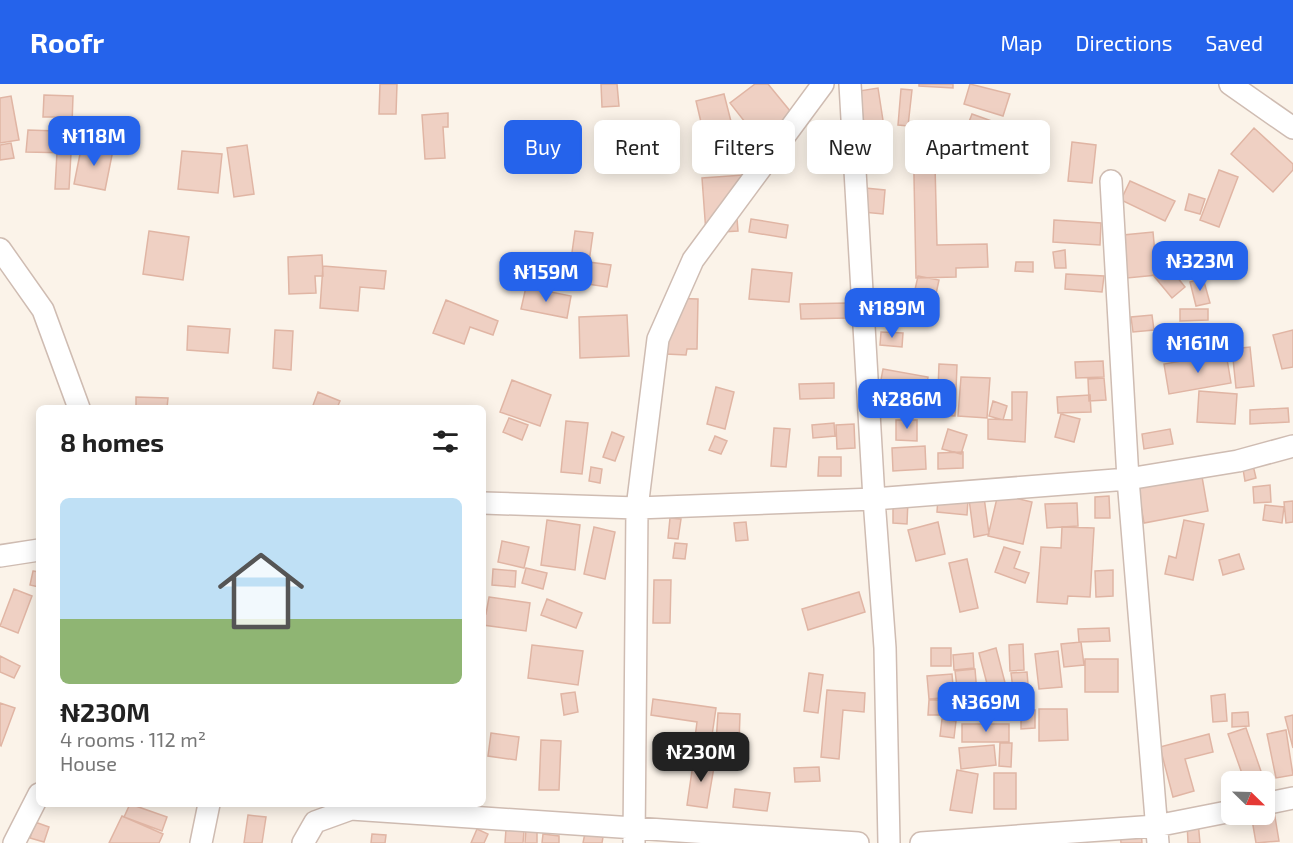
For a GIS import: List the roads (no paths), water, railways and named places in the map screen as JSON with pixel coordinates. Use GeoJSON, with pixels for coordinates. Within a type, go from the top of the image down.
{"type":"FeatureCollection","features":[{"type":"Feature","properties":{"kind":"street"},"geometry":{"type":"LineString","coordinates":[[634,835],[637,508],[658,339],[693,260],[823,84]]}},
{"type":"Feature","properties":{"kind":"street"},"geometry":{"type":"LineString","coordinates":[[850,84],[885,648],[889,843]]}},
{"type":"Feature","properties":{"kind":"street"},"geometry":{"type":"LineString","coordinates":[[1230,84],[1293,128]]}},
{"type":"Feature","properties":{"kind":"street"},"geometry":{"type":"LineString","coordinates":[[1111,181],[1128,479],[1157,835]]}},
{"type":"Feature","properties":{"kind":"street"},"geometry":{"type":"LineString","coordinates":[[0,249],[43,310],[78,405]]}},
{"type":"Feature","properties":{"kind":"street"},"geometry":{"type":"LineString","coordinates":[[486,503],[637,508],[874,499],[1128,479],[1238,460],[1293,446]]}},
{"type":"Feature","properties":{"kind":"street"},"geometry":{"type":"LineString","coordinates":[[0,556],[36,550]]}},
{"type":"Feature","properties":{"kind":"street"},"geometry":{"type":"LineString","coordinates":[[1275,802],[1293,798]]}},
{"type":"Feature","properties":{"kind":"street"},"geometry":{"type":"LineString","coordinates":[[14,843],[36,801]]}},
{"type":"Feature","properties":{"kind":"street"},"geometry":{"type":"LineString","coordinates":[[201,843],[208,807]]}},
{"type":"Feature","properties":{"kind":"street"},"geometry":{"type":"LineString","coordinates":[[303,843],[315,822],[351,809],[634,835],[858,843]]}},
{"type":"Feature","properties":{"kind":"street"},"geometry":{"type":"LineString","coordinates":[[921,843],[1157,835],[1221,815]]}}]}
